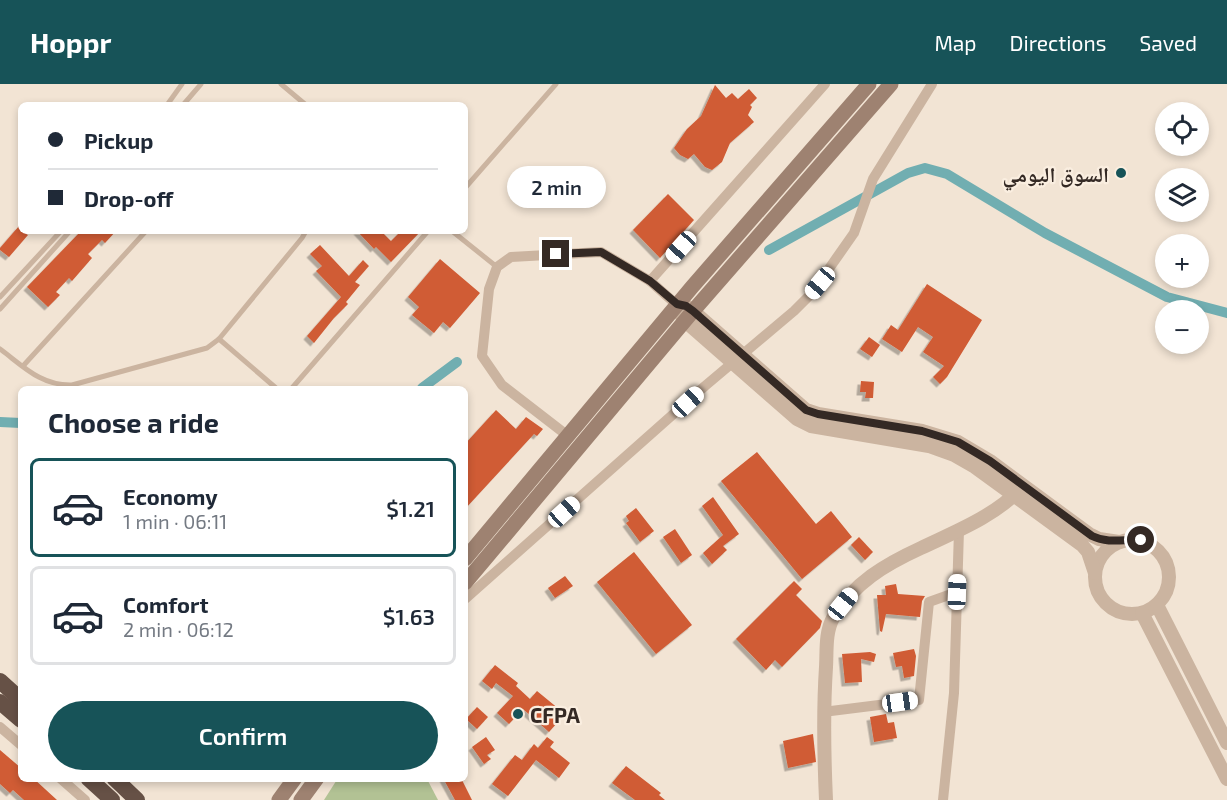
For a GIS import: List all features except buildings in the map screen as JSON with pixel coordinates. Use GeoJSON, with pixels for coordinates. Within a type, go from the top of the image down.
{"type":"FeatureCollection","features":[{"type":"Feature","properties":{"kind":"highway"},"geometry":{"type":"LineString","coordinates":[[0,681],[18,697]]}},
{"type":"Feature","properties":{"kind":"highway"},"geometry":{"type":"LineString","coordinates":[[0,702],[18,717]]}},
{"type":"Feature","properties":{"kind":"highway"},"geometry":{"type":"LineString","coordinates":[[92,782],[112,800]]}},
{"type":"Feature","properties":{"kind":"highway"},"geometry":{"type":"LineString","coordinates":[[118,782],[137,800]]}},
{"type":"Feature","properties":{"kind":"main road"},"geometry":{"type":"LineString","coordinates":[[468,555],[677,304],[869,84]]}},
{"type":"Feature","properties":{"kind":"main road"},"geometry":{"type":"LineString","coordinates":[[468,579],[689,316],[891,84]]}},
{"type":"Feature","properties":{"kind":"main road"},"geometry":{"type":"LineString","coordinates":[[279,800],[292,782]]}},
{"type":"Feature","properties":{"kind":"main road"},"geometry":{"type":"LineString","coordinates":[[301,800],[314,782]]}},
{"type":"Feature","properties":{"kind":"street"},"geometry":{"type":"LineString","coordinates":[[650,281],[825,84]]}},
{"type":"Feature","properties":{"kind":"street"},"geometry":{"type":"LineString","coordinates":[[468,596],[812,293],[849,242],[858,224],[873,178],[932,84]]}},
{"type":"Feature","properties":{"kind":"street"},"geometry":{"type":"LineString","coordinates":[[568,436],[502,385],[482,356],[489,289],[497,267],[511,257],[601,252],[650,281],[677,304],[680,314],[689,316],[738,358],[812,412],[940,435],[974,450],[1082,545],[1090,557],[1095,573]]}},
{"type":"Feature","properties":{"kind":"street"},"geometry":{"type":"LineString","coordinates":[[826,800],[823,712],[828,635],[833,618],[859,586],[883,567],[959,530],[1001,506],[1018,491]]}},
{"type":"Feature","properties":{"kind":"street"},"geometry":{"type":"LineString","coordinates":[[1018,491],[1089,534],[1099,539],[1119,542]]}},
{"type":"Feature","properties":{"kind":"street"},"geometry":{"type":"LineString","coordinates":[[943,800],[954,693],[959,530]]}},
{"type":"Feature","properties":{"kind":"street"},"geometry":{"type":"LineString","coordinates":[[1130,539],[1141,540],[1161,552],[1167,562],[1170,573],[1165,596],[1157,605],[1142,613],[1122,612],[1104,601],[1095,583],[1099,560],[1107,549],[1119,542],[1130,539]]}},
{"type":"Feature","properties":{"kind":"street"},"geometry":{"type":"LineString","coordinates":[[823,712],[919,699],[929,602],[957,592]]}},
{"type":"Feature","properties":{"kind":"street"},"geometry":{"type":"LineString","coordinates":[[1157,605],[1227,743]]}},
{"type":"Feature","properties":{"kind":"street"},"geometry":{"type":"LineString","coordinates":[[1142,613],[1227,779]]}},
{"type":"Feature","properties":{"kind":"street"},"geometry":{"type":"LineString","coordinates":[[0,727],[18,742]]}},
{"type":"Feature","properties":{"kind":"street"},"geometry":{"type":"LineString","coordinates":[[65,782],[85,800]]}},
{"type":"Feature","properties":{"kind":"lane"},"geometry":{"type":"LineString","coordinates":[[169,102],[182,84]]}},
{"type":"Feature","properties":{"kind":"lane"},"geometry":{"type":"LineString","coordinates":[[186,102],[201,84]]}},
{"type":"Feature","properties":{"kind":"lane"},"geometry":{"type":"LineString","coordinates":[[281,84],[302,102]]}},
{"type":"Feature","properties":{"kind":"lane"},"geometry":{"type":"LineString","coordinates":[[468,185],[556,84]]}},
{"type":"Feature","properties":{"kind":"lane"},"geometry":{"type":"LineString","coordinates":[[0,297],[58,234]]}},
{"type":"Feature","properties":{"kind":"lane"},"geometry":{"type":"LineString","coordinates":[[0,309],[67,234]]}},
{"type":"Feature","properties":{"kind":"lane"},"geometry":{"type":"LineString","coordinates":[[23,366],[143,234]]}},
{"type":"Feature","properties":{"kind":"lane"},"geometry":{"type":"LineString","coordinates":[[0,349],[42,380],[58,386],[72,385],[171,357],[193,354],[219,339],[304,234]]}},
{"type":"Feature","properties":{"kind":"lane"},"geometry":{"type":"LineString","coordinates":[[293,386],[425,234]]}},
{"type":"Feature","properties":{"kind":"lane"},"geometry":{"type":"LineString","coordinates":[[456,234],[497,267]]}},
{"type":"Feature","properties":{"kind":"lane"},"geometry":{"type":"LineString","coordinates":[[219,339],[274,386]]}},
{"type":"Feature","properties":{"kind":"green space"},"geometry":{"type":"Polygon","coordinates":[[[335,782],[429,782],[438,800],[324,800],[335,782]]]}},
{"type":"Feature","properties":{"kind":"waterway"},"geometry":{"type":"LineString","coordinates":[[769,250],[908,173],[925,168],[947,174],[1045,233],[1167,297],[1227,313]]}},
{"type":"Feature","properties":{"kind":"waterway"},"geometry":{"type":"LineString","coordinates":[[425,386],[457,362]]}},
{"type":"Feature","properties":{"kind":"waterway"},"geometry":{"type":"LineString","coordinates":[[0,422],[18,423]]}},
{"type":"Feature","properties":{"kind":"place","name":"السوق اليومي"},"geometry":{"type":"Point","coordinates":[1121,173]}},
{"type":"Feature","properties":{"kind":"place","name":"CFPA"},"geometry":{"type":"Point","coordinates":[518,714]}},
{"type":"Feature","properties":{"kind":"route"},"geometry":{"type":"LineString","coordinates":[[556,254],[601,252],[650,281],[677,304],[693,311],[806,410],[940,435],[974,450],[1092,536],[1119,542],[1130,539],[1141,540]]}}]}
